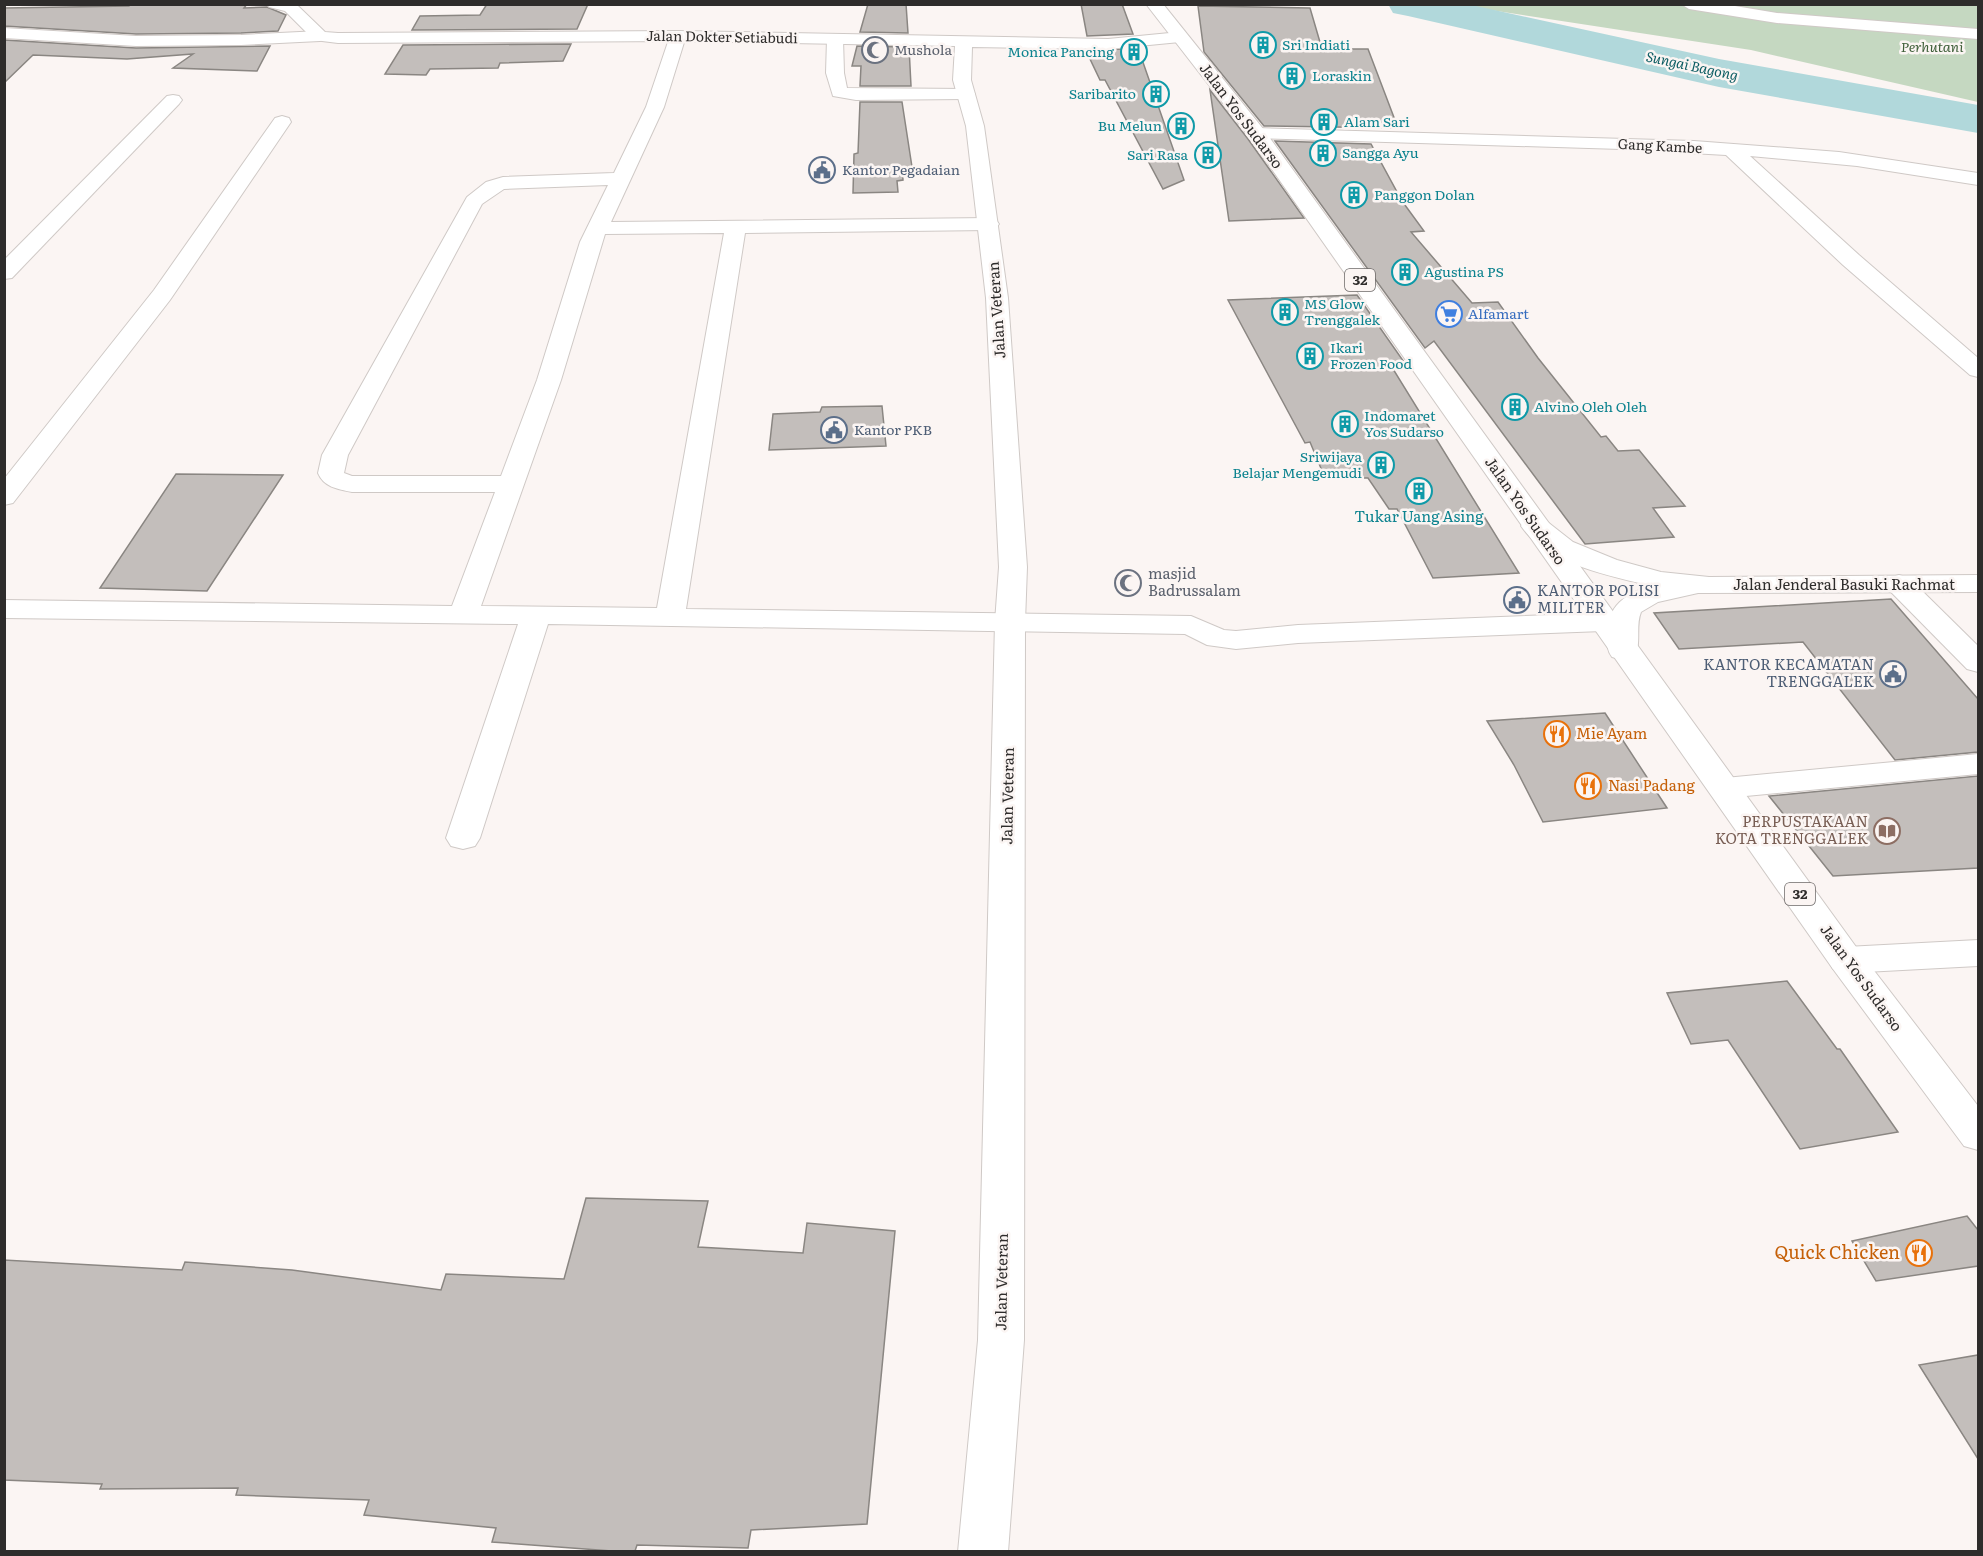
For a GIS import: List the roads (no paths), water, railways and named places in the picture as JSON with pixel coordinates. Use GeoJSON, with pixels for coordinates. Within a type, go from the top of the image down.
{"type":"FeatureCollection","features":[{"type":"Feature","properties":{"kind":"main road"},"geometry":{"type":"LineString","coordinates":[[275,4],[291,8],[320,36]]}},
{"type":"Feature","properties":{"kind":"main road","name":"Jalan Yos Sudarso"},"geometry":{"type":"LineString","coordinates":[[1154,4],[1257,134],[1623,651],[1725,788],[1846,960],[1978,1136]]}},
{"type":"Feature","properties":{"kind":"main road"},"geometry":{"type":"LineString","coordinates":[[1689,4],[1777,18],[1978,33]]}},
{"type":"Feature","properties":{"kind":"main road","name":"Jalan Dokter Setiabudi"},"geometry":{"type":"LineString","coordinates":[[4,33],[136,41],[320,36],[338,38],[678,36],[1108,44],[1180,37]]}},
{"type":"Feature","properties":{"kind":"main road"},"geometry":{"type":"LineString","coordinates":[[463,615],[549,380],[588,252],[655,107],[678,36]]}},
{"type":"Feature","properties":{"kind":"main road"},"geometry":{"type":"LineString","coordinates":[[836,39],[835,73],[839,92],[855,95],[966,94]]}},
{"type":"Feature","properties":{"kind":"main road","name":"Jalan Veteran"},"geometry":{"type":"LineString","coordinates":[[964,43],[962,80],[975,126],[997,298],[1013,567],[1010,622],[1002,1340],[983,1551]]}},
{"type":"Feature","properties":{"kind":"main road"},"geometry":{"type":"LineString","coordinates":[[4,273],[173,100]]}},
{"type":"Feature","properties":{"kind":"main road"},"geometry":{"type":"LineString","coordinates":[[4,497],[162,295],[234,193],[251,162],[282,122]]}},
{"type":"Feature","properties":{"kind":"main road","name":"Gang Kambe"},"geometry":{"type":"LineString","coordinates":[[1257,134],[1732,150],[1841,158],[1976,181]]}},
{"type":"Feature","properties":{"kind":"main road"},"geometry":{"type":"LineString","coordinates":[[1732,150],[1851,260],[1978,370]]}},
{"type":"Feature","properties":{"kind":"main road"},"geometry":{"type":"LineString","coordinates":[[512,484],[352,484],[331,477],[329,471],[335,455],[474,201],[493,186],[503,183],[622,179]]}},
{"type":"Feature","properties":{"kind":"main road"},"geometry":{"type":"LineString","coordinates":[[598,228],[989,224]]}},
{"type":"Feature","properties":{"kind":"main road"},"geometry":{"type":"LineString","coordinates":[[670,616],[736,226]]}},
{"type":"Feature","properties":{"kind":"main road"},"geometry":{"type":"LineString","coordinates":[[1535,526],[1563,548],[1607,566],[1660,580],[1709,586]]}},
{"type":"Feature","properties":{"kind":"main road"},"geometry":{"type":"LineString","coordinates":[[1899,584],[1978,663]]}},
{"type":"Feature","properties":{"kind":"main road","name":"Jalan Jenderal Basuki Rachmat"},"geometry":{"type":"LineString","coordinates":[[1709,586],[1978,584]]}},
{"type":"Feature","properties":{"kind":"main road"},"geometry":{"type":"LineString","coordinates":[[1623,651],[1623,620],[1634,603],[1656,594],[1709,586]]}},
{"type":"Feature","properties":{"kind":"main road"},"geometry":{"type":"LineString","coordinates":[[4,609],[670,616],[1191,625],[1218,639],[1236,640],[1298,634],[1603,622]]}},
{"type":"Feature","properties":{"kind":"main road"},"geometry":{"type":"LineString","coordinates":[[463,838],[536,615]]}},
{"type":"Feature","properties":{"kind":"main road"},"geometry":{"type":"LineString","coordinates":[[1725,788],[1978,764]]}},
{"type":"Feature","properties":{"kind":"main road"},"geometry":{"type":"LineString","coordinates":[[1846,960],[1978,952]]}},
{"type":"Feature","properties":{"kind":"waterway","name":"Sungai Bagong"},"geometry":{"type":"LineString","coordinates":[[1408,4],[1719,73],[1978,119]]}},
{"type":"Feature","properties":{"kind":"place","name":"Sri Indiati"},"geometry":{"type":"Point","coordinates":[1263,45]}},
{"type":"Feature","properties":{"kind":"place","name":"Mushola"},"geometry":{"type":"Point","coordinates":[875,50]}},
{"type":"Feature","properties":{"kind":"place","name":"Monica Pancing"},"geometry":{"type":"Point","coordinates":[1134,52]}},
{"type":"Feature","properties":{"kind":"place","name":"Loraskin"},"geometry":{"type":"Point","coordinates":[1292,76]}},
{"type":"Feature","properties":{"kind":"place","name":"Saribarito"},"geometry":{"type":"Point","coordinates":[1156,94]}},
{"type":"Feature","properties":{"kind":"place","name":"Alam Sari"},"geometry":{"type":"Point","coordinates":[1324,122]}},
{"type":"Feature","properties":{"kind":"place","name":"Bu Melun"},"geometry":{"type":"Point","coordinates":[1181,126]}},
{"type":"Feature","properties":{"kind":"place","name":"Sangga Ayu"},"geometry":{"type":"Point","coordinates":[1323,153]}},
{"type":"Feature","properties":{"kind":"place","name":"Sari Rasa"},"geometry":{"type":"Point","coordinates":[1208,155]}},
{"type":"Feature","properties":{"kind":"place","name":"Kantor Pegadaian"},"geometry":{"type":"Point","coordinates":[822,170]}},
{"type":"Feature","properties":{"kind":"place","name":"Panggon Dolan"},"geometry":{"type":"Point","coordinates":[1354,195]}},
{"type":"Feature","properties":{"kind":"place","name":"Agustina PS"},"geometry":{"type":"Point","coordinates":[1405,272]}},
{"type":"Feature","properties":{"kind":"place","name":"MS Glow Trenggalek"},"geometry":{"type":"Point","coordinates":[1285,312]}},
{"type":"Feature","properties":{"kind":"place","name":"Alfamart"},"geometry":{"type":"Point","coordinates":[1449,314]}},
{"type":"Feature","properties":{"kind":"place","name":"Ikari Frozen Food"},"geometry":{"type":"Point","coordinates":[1310,356]}},
{"type":"Feature","properties":{"kind":"place","name":"Alvino Oleh Oleh"},"geometry":{"type":"Point","coordinates":[1515,407]}},
{"type":"Feature","properties":{"kind":"place","name":"Indomaret Yos Sudarso"},"geometry":{"type":"Point","coordinates":[1345,424]}},
{"type":"Feature","properties":{"kind":"place","name":"Kantor PKB"},"geometry":{"type":"Point","coordinates":[834,430]}},
{"type":"Feature","properties":{"kind":"place","name":"Sriwijaya Belajar Mengemudi"},"geometry":{"type":"Point","coordinates":[1381,465]}},
{"type":"Feature","properties":{"kind":"place","name":"Tukar Uang Asing"},"geometry":{"type":"Point","coordinates":[1419,491]}},
{"type":"Feature","properties":{"kind":"place","name":"masjid Badrussalam"},"geometry":{"type":"Point","coordinates":[1128,583]}},
{"type":"Feature","properties":{"kind":"place","name":"KANTOR POLISI MILITER"},"geometry":{"type":"Point","coordinates":[1517,600]}},
{"type":"Feature","properties":{"kind":"place","name":"KANTOR KECAMATAN TRENGGALEK"},"geometry":{"type":"Point","coordinates":[1893,674]}},
{"type":"Feature","properties":{"kind":"place","name":"Mie Ayam"},"geometry":{"type":"Point","coordinates":[1557,734]}},
{"type":"Feature","properties":{"kind":"place","name":"Nasi Padang"},"geometry":{"type":"Point","coordinates":[1588,786]}},
{"type":"Feature","properties":{"kind":"place","name":"PERPUSTAKAAN KOTA TRENGGALEK"},"geometry":{"type":"Point","coordinates":[1887,831]}},
{"type":"Feature","properties":{"kind":"place","name":"Quick Chicken"},"geometry":{"type":"Point","coordinates":[1919,1253]}},
{"type":"Feature","properties":{"kind":"park label","name":"Perhutani"},"geometry":{"type":"Point","coordinates":[1932,47]}}]}
